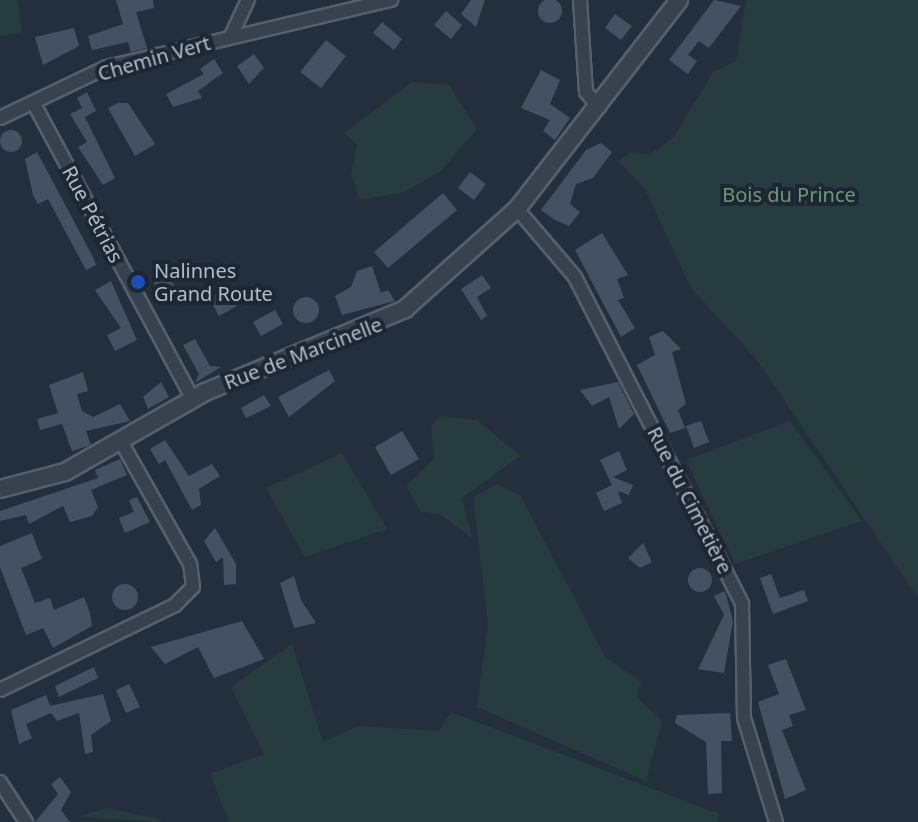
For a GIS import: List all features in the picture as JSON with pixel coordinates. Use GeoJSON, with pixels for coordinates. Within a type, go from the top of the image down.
{"type":"FeatureCollection","features":[{"type":"Feature","properties":{"kind":"street","name":"Chemin Vert"},"geometry":{"type":"LineString","coordinates":[[231,36],[248,0]]}},
{"type":"Feature","properties":{"kind":"street","name":"Chemin Vert"},"geometry":{"type":"LineString","coordinates":[[34,104],[107,67],[391,0]]}},
{"type":"Feature","properties":{"kind":"street"},"geometry":{"type":"LineString","coordinates":[[580,0],[586,92],[599,107]]}},
{"type":"Feature","properties":{"kind":"street","name":"Rue de Marcinelle"},"geometry":{"type":"LineString","coordinates":[[0,489],[61,473],[192,398],[388,320],[517,209],[679,0]]}},
{"type":"Feature","properties":{"kind":"street"},"geometry":{"type":"LineString","coordinates":[[0,118],[34,104]]}},
{"type":"Feature","properties":{"kind":"street","name":"Rue Pétrias"},"geometry":{"type":"LineString","coordinates":[[34,104],[192,398]]}},
{"type":"Feature","properties":{"kind":"street","name":"Rue du Cimetière"},"geometry":{"type":"LineString","coordinates":[[517,209],[575,277],[742,604],[744,718],[776,822]]}},
{"type":"Feature","properties":{"kind":"street"},"geometry":{"type":"LineString","coordinates":[[0,690],[175,605],[193,587],[190,564],[120,440]]}},
{"type":"Feature","properties":{"kind":"street"},"geometry":{"type":"LineString","coordinates":[[0,782],[26,822]]}},
{"type":"Feature","properties":{"kind":"green space"},"geometry":{"type":"Polygon","coordinates":[[[0,0],[17,0],[22,32],[0,36],[0,0]]]}},
{"type":"Feature","properties":{"kind":"green space","name":"Bois du Prince"},"geometry":{"type":"Polygon","coordinates":[[[746,0],[918,0],[918,598],[757,360],[691,288],[645,189],[618,161],[630,152],[649,155],[673,138],[713,72],[736,61],[746,0]]]}},
{"type":"Feature","properties":{"kind":"green space"},"geometry":{"type":"Polygon","coordinates":[[[412,82],[449,85],[477,129],[441,171],[404,192],[360,200],[351,174],[357,145],[344,133],[412,82]]]}},
{"type":"Feature","properties":{"kind":"green space"},"geometry":{"type":"Polygon","coordinates":[[[440,416],[477,420],[520,456],[462,498],[472,538],[439,514],[421,512],[406,486],[434,459],[431,426],[440,416]]]}},
{"type":"Feature","properties":{"kind":"green space"},"geometry":{"type":"Polygon","coordinates":[[[790,421],[862,521],[735,564],[686,460],[790,421]]]}},
{"type":"Feature","properties":{"kind":"green space"},"geometry":{"type":"Polygon","coordinates":[[[342,453],[387,529],[305,557],[266,488],[342,453]]]}},
{"type":"Feature","properties":{"kind":"green space"},"geometry":{"type":"Polygon","coordinates":[[[497,484],[520,495],[606,658],[641,682],[637,697],[662,721],[646,781],[477,707],[488,624],[473,497],[497,484]]]}},
{"type":"Feature","properties":{"kind":"green space"},"geometry":{"type":"Polygon","coordinates":[[[292,644],[323,742],[358,726],[439,731],[451,712],[719,814],[717,822],[229,822],[210,774],[264,754],[231,687],[292,644]]]}},
{"type":"Feature","properties":{"kind":"green space"},"geometry":{"type":"Polygon","coordinates":[[[107,808],[158,819],[162,822],[77,817],[107,808]]]}},
{"type":"Feature","properties":{"kind":"building"},"geometry":{"type":"Polygon","coordinates":[[[550,-1],[558,3],[562,11],[558,19],[550,23],[542,19],[538,11],[542,3],[550,-1]]]}},
{"type":"Feature","properties":{"kind":"building"},"geometry":{"type":"Polygon","coordinates":[[[116,0],[153,0],[154,8],[136,12],[147,48],[131,52],[128,42],[92,50],[88,36],[123,24],[116,0]]]}},
{"type":"Feature","properties":{"kind":"building"},"geometry":{"type":"Polygon","coordinates":[[[471,0],[485,0],[476,27],[461,14],[471,0]]]}},
{"type":"Feature","properties":{"kind":"building"},"geometry":{"type":"Polygon","coordinates":[[[714,0],[741,6],[709,48],[699,41],[688,55],[697,61],[688,74],[669,60],[714,0]]]}},
{"type":"Feature","properties":{"kind":"building"},"geometry":{"type":"Polygon","coordinates":[[[446,11],[462,25],[451,39],[434,25],[446,11]]]}},
{"type":"Feature","properties":{"kind":"building"},"geometry":{"type":"Polygon","coordinates":[[[615,14],[632,26],[621,40],[605,28],[615,14]]]}},
{"type":"Feature","properties":{"kind":"building"},"geometry":{"type":"Polygon","coordinates":[[[382,22],[402,39],[394,50],[373,33],[382,22]]]}},
{"type":"Feature","properties":{"kind":"building"},"geometry":{"type":"Polygon","coordinates":[[[74,28],[79,46],[43,65],[35,37],[74,28]]]}},
{"type":"Feature","properties":{"kind":"building"},"geometry":{"type":"Polygon","coordinates":[[[326,40],[346,56],[321,88],[300,72],[326,40]]]}},
{"type":"Feature","properties":{"kind":"building"},"geometry":{"type":"Polygon","coordinates":[[[254,54],[264,68],[249,84],[237,66],[254,54]]]}},
{"type":"Feature","properties":{"kind":"building"},"geometry":{"type":"Polygon","coordinates":[[[214,59],[223,73],[198,91],[202,98],[173,107],[166,94],[204,74],[200,69],[214,59]]]}},
{"type":"Feature","properties":{"kind":"building"},"geometry":{"type":"Polygon","coordinates":[[[541,70],[560,80],[550,104],[570,118],[555,140],[543,131],[550,120],[521,108],[541,70]]]}},
{"type":"Feature","properties":{"kind":"building"},"geometry":{"type":"Polygon","coordinates":[[[87,92],[96,111],[85,117],[115,178],[103,185],[78,147],[87,142],[70,114],[82,108],[77,98],[87,92]]]}},
{"type":"Feature","properties":{"kind":"building"},"geometry":{"type":"Polygon","coordinates":[[[118,103],[128,103],[155,144],[135,156],[108,108],[118,103]]]}},
{"type":"Feature","properties":{"kind":"building"},"geometry":{"type":"Polygon","coordinates":[[[7,130],[15,130],[22,141],[15,152],[7,152],[0,145],[0,137],[7,130]]]}},
{"type":"Feature","properties":{"kind":"building"},"geometry":{"type":"Polygon","coordinates":[[[601,143],[612,152],[593,178],[576,184],[570,204],[580,212],[569,226],[541,210],[586,150],[601,143]]]}},
{"type":"Feature","properties":{"kind":"building"},"geometry":{"type":"Polygon","coordinates":[[[37,152],[93,257],[96,265],[86,270],[48,199],[38,204],[33,195],[25,159],[37,152]]]}},
{"type":"Feature","properties":{"kind":"building"},"geometry":{"type":"Polygon","coordinates":[[[470,172],[486,184],[474,200],[458,188],[470,172]]]}},
{"type":"Feature","properties":{"kind":"building"},"geometry":{"type":"Polygon","coordinates":[[[443,193],[457,210],[388,268],[374,252],[443,193]]]}},
{"type":"Feature","properties":{"kind":"building"},"geometry":{"type":"Polygon","coordinates":[[[602,233],[628,275],[617,279],[624,298],[618,300],[635,328],[621,337],[575,250],[602,233]]]}},
{"type":"Feature","properties":{"kind":"building"},"geometry":{"type":"Polygon","coordinates":[[[372,266],[381,293],[388,290],[395,301],[342,315],[335,296],[351,287],[357,271],[372,266]]]}},
{"type":"Feature","properties":{"kind":"building"},"geometry":{"type":"Polygon","coordinates":[[[168,274],[180,297],[165,304],[153,281],[168,274]]]}},
{"type":"Feature","properties":{"kind":"building"},"geometry":{"type":"Polygon","coordinates":[[[482,275],[491,288],[477,297],[487,316],[481,320],[461,289],[482,275]]]}},
{"type":"Feature","properties":{"kind":"building"},"geometry":{"type":"Polygon","coordinates":[[[111,281],[137,340],[115,351],[107,335],[121,328],[95,290],[111,281]]]}},
{"type":"Feature","properties":{"kind":"building"},"geometry":{"type":"Polygon","coordinates":[[[227,288],[237,306],[219,316],[209,298],[227,288]]]}},
{"type":"Feature","properties":{"kind":"building"},"geometry":{"type":"Polygon","coordinates":[[[306,297],[315,301],[319,310],[315,319],[306,323],[297,319],[293,310],[297,301],[306,297]]]}},
{"type":"Feature","properties":{"kind":"building"},"geometry":{"type":"Polygon","coordinates":[[[275,310],[283,324],[261,336],[253,322],[275,310]]]}},
{"type":"Feature","properties":{"kind":"building"},"geometry":{"type":"Polygon","coordinates":[[[663,331],[681,349],[672,352],[686,404],[678,410],[685,428],[670,433],[637,365],[655,355],[649,337],[663,331]]]}},
{"type":"Feature","properties":{"kind":"building"},"geometry":{"type":"Polygon","coordinates":[[[195,339],[210,366],[221,367],[195,383],[199,374],[183,345],[195,339]]]}},
{"type":"Feature","properties":{"kind":"building"},"geometry":{"type":"Polygon","coordinates":[[[329,370],[335,381],[289,417],[278,397],[329,370]]]}},
{"type":"Feature","properties":{"kind":"building"},"geometry":{"type":"Polygon","coordinates":[[[83,372],[88,391],[77,394],[82,411],[93,417],[120,404],[130,421],[86,431],[91,445],[72,451],[62,424],[40,430],[37,419],[58,413],[49,385],[83,372]]]}},
{"type":"Feature","properties":{"kind":"building"},"geometry":{"type":"Polygon","coordinates":[[[161,382],[169,397],[148,409],[143,397],[161,382]]]}},
{"type":"Feature","properties":{"kind":"building"},"geometry":{"type":"Polygon","coordinates":[[[618,382],[634,414],[619,429],[609,397],[592,406],[580,390],[618,382]]]}},
{"type":"Feature","properties":{"kind":"building"},"geometry":{"type":"Polygon","coordinates":[[[264,395],[271,406],[246,418],[241,408],[264,395]]]}},
{"type":"Feature","properties":{"kind":"building"},"geometry":{"type":"Polygon","coordinates":[[[701,421],[709,442],[694,448],[686,426],[701,421]]]}},
{"type":"Feature","properties":{"kind":"building"},"geometry":{"type":"Polygon","coordinates":[[[402,431],[419,459],[391,475],[375,447],[402,431]]]}},
{"type":"Feature","properties":{"kind":"building"},"geometry":{"type":"Polygon","coordinates":[[[165,440],[189,476],[212,464],[220,476],[199,489],[201,505],[192,510],[165,460],[159,464],[150,449],[165,440]]]}},
{"type":"Feature","properties":{"kind":"building"},"geometry":{"type":"Polygon","coordinates":[[[619,451],[627,470],[613,477],[633,485],[629,495],[618,491],[622,503],[604,511],[596,493],[612,485],[600,460],[619,451]]]}},
{"type":"Feature","properties":{"kind":"building"},"geometry":{"type":"Polygon","coordinates":[[[120,459],[127,475],[91,490],[98,507],[92,516],[70,522],[63,506],[29,524],[26,515],[0,521],[0,511],[98,478],[95,470],[120,459]]]}},
{"type":"Feature","properties":{"kind":"building"},"geometry":{"type":"Polygon","coordinates":[[[137,497],[150,522],[125,533],[119,518],[134,512],[129,500],[137,497]]]}},
{"type":"Feature","properties":{"kind":"building"},"geometry":{"type":"Polygon","coordinates":[[[215,528],[236,564],[236,584],[224,585],[223,557],[216,562],[204,541],[215,528]]]}},
{"type":"Feature","properties":{"kind":"building"},"geometry":{"type":"Polygon","coordinates":[[[32,533],[42,559],[21,568],[35,603],[50,598],[54,610],[84,597],[90,613],[92,626],[53,648],[43,628],[26,635],[0,567],[0,546],[32,533]]]}},
{"type":"Feature","properties":{"kind":"building"},"geometry":{"type":"Polygon","coordinates":[[[643,543],[652,562],[640,568],[628,558],[643,543]]]}},
{"type":"Feature","properties":{"kind":"building"},"geometry":{"type":"Polygon","coordinates":[[[700,568],[709,571],[712,580],[709,589],[700,592],[691,589],[688,580],[691,571],[700,568]]]}},
{"type":"Feature","properties":{"kind":"building"},"geometry":{"type":"Polygon","coordinates":[[[771,574],[780,598],[804,590],[808,601],[773,614],[760,578],[771,574]]]}},
{"type":"Feature","properties":{"kind":"building"},"geometry":{"type":"Polygon","coordinates":[[[294,576],[301,600],[316,623],[294,628],[280,583],[294,576]]]}},
{"type":"Feature","properties":{"kind":"building"},"geometry":{"type":"Polygon","coordinates":[[[125,584],[134,588],[138,597],[134,606],[125,610],[116,606],[112,597],[116,588],[125,584]]]}},
{"type":"Feature","properties":{"kind":"building"},"geometry":{"type":"Polygon","coordinates":[[[725,591],[733,621],[724,673],[698,669],[724,615],[714,596],[725,591]]]}},
{"type":"Feature","properties":{"kind":"building"},"geometry":{"type":"Polygon","coordinates":[[[242,621],[264,659],[214,678],[198,647],[165,664],[151,647],[242,621]]]}},
{"type":"Feature","properties":{"kind":"building"},"geometry":{"type":"Polygon","coordinates":[[[786,659],[806,710],[789,715],[793,726],[782,730],[806,790],[785,799],[758,702],[779,694],[768,665],[786,659]]]}},
{"type":"Feature","properties":{"kind":"building"},"geometry":{"type":"Polygon","coordinates":[[[94,667],[98,678],[59,697],[55,686],[94,667]]]}},
{"type":"Feature","properties":{"kind":"building"},"geometry":{"type":"Polygon","coordinates":[[[129,684],[140,707],[126,713],[116,690],[129,684]]]}},
{"type":"Feature","properties":{"kind":"building"},"geometry":{"type":"Polygon","coordinates":[[[103,694],[111,721],[91,735],[93,752],[85,754],[79,713],[57,721],[51,713],[26,724],[32,738],[19,744],[11,710],[46,695],[50,706],[103,694]]]}},
{"type":"Feature","properties":{"kind":"building"},"geometry":{"type":"Polygon","coordinates":[[[730,713],[732,741],[721,741],[722,793],[708,794],[706,742],[675,723],[677,715],[730,713]]]}},
{"type":"Feature","properties":{"kind":"building"},"geometry":{"type":"Polygon","coordinates":[[[60,777],[71,792],[61,810],[70,822],[35,822],[58,794],[51,784],[60,777]]]}},
{"type":"Feature","properties":{"kind":"place","name":"Nalinnes Grand Route"},"geometry":{"type":"Point","coordinates":[138,282]}}]}
